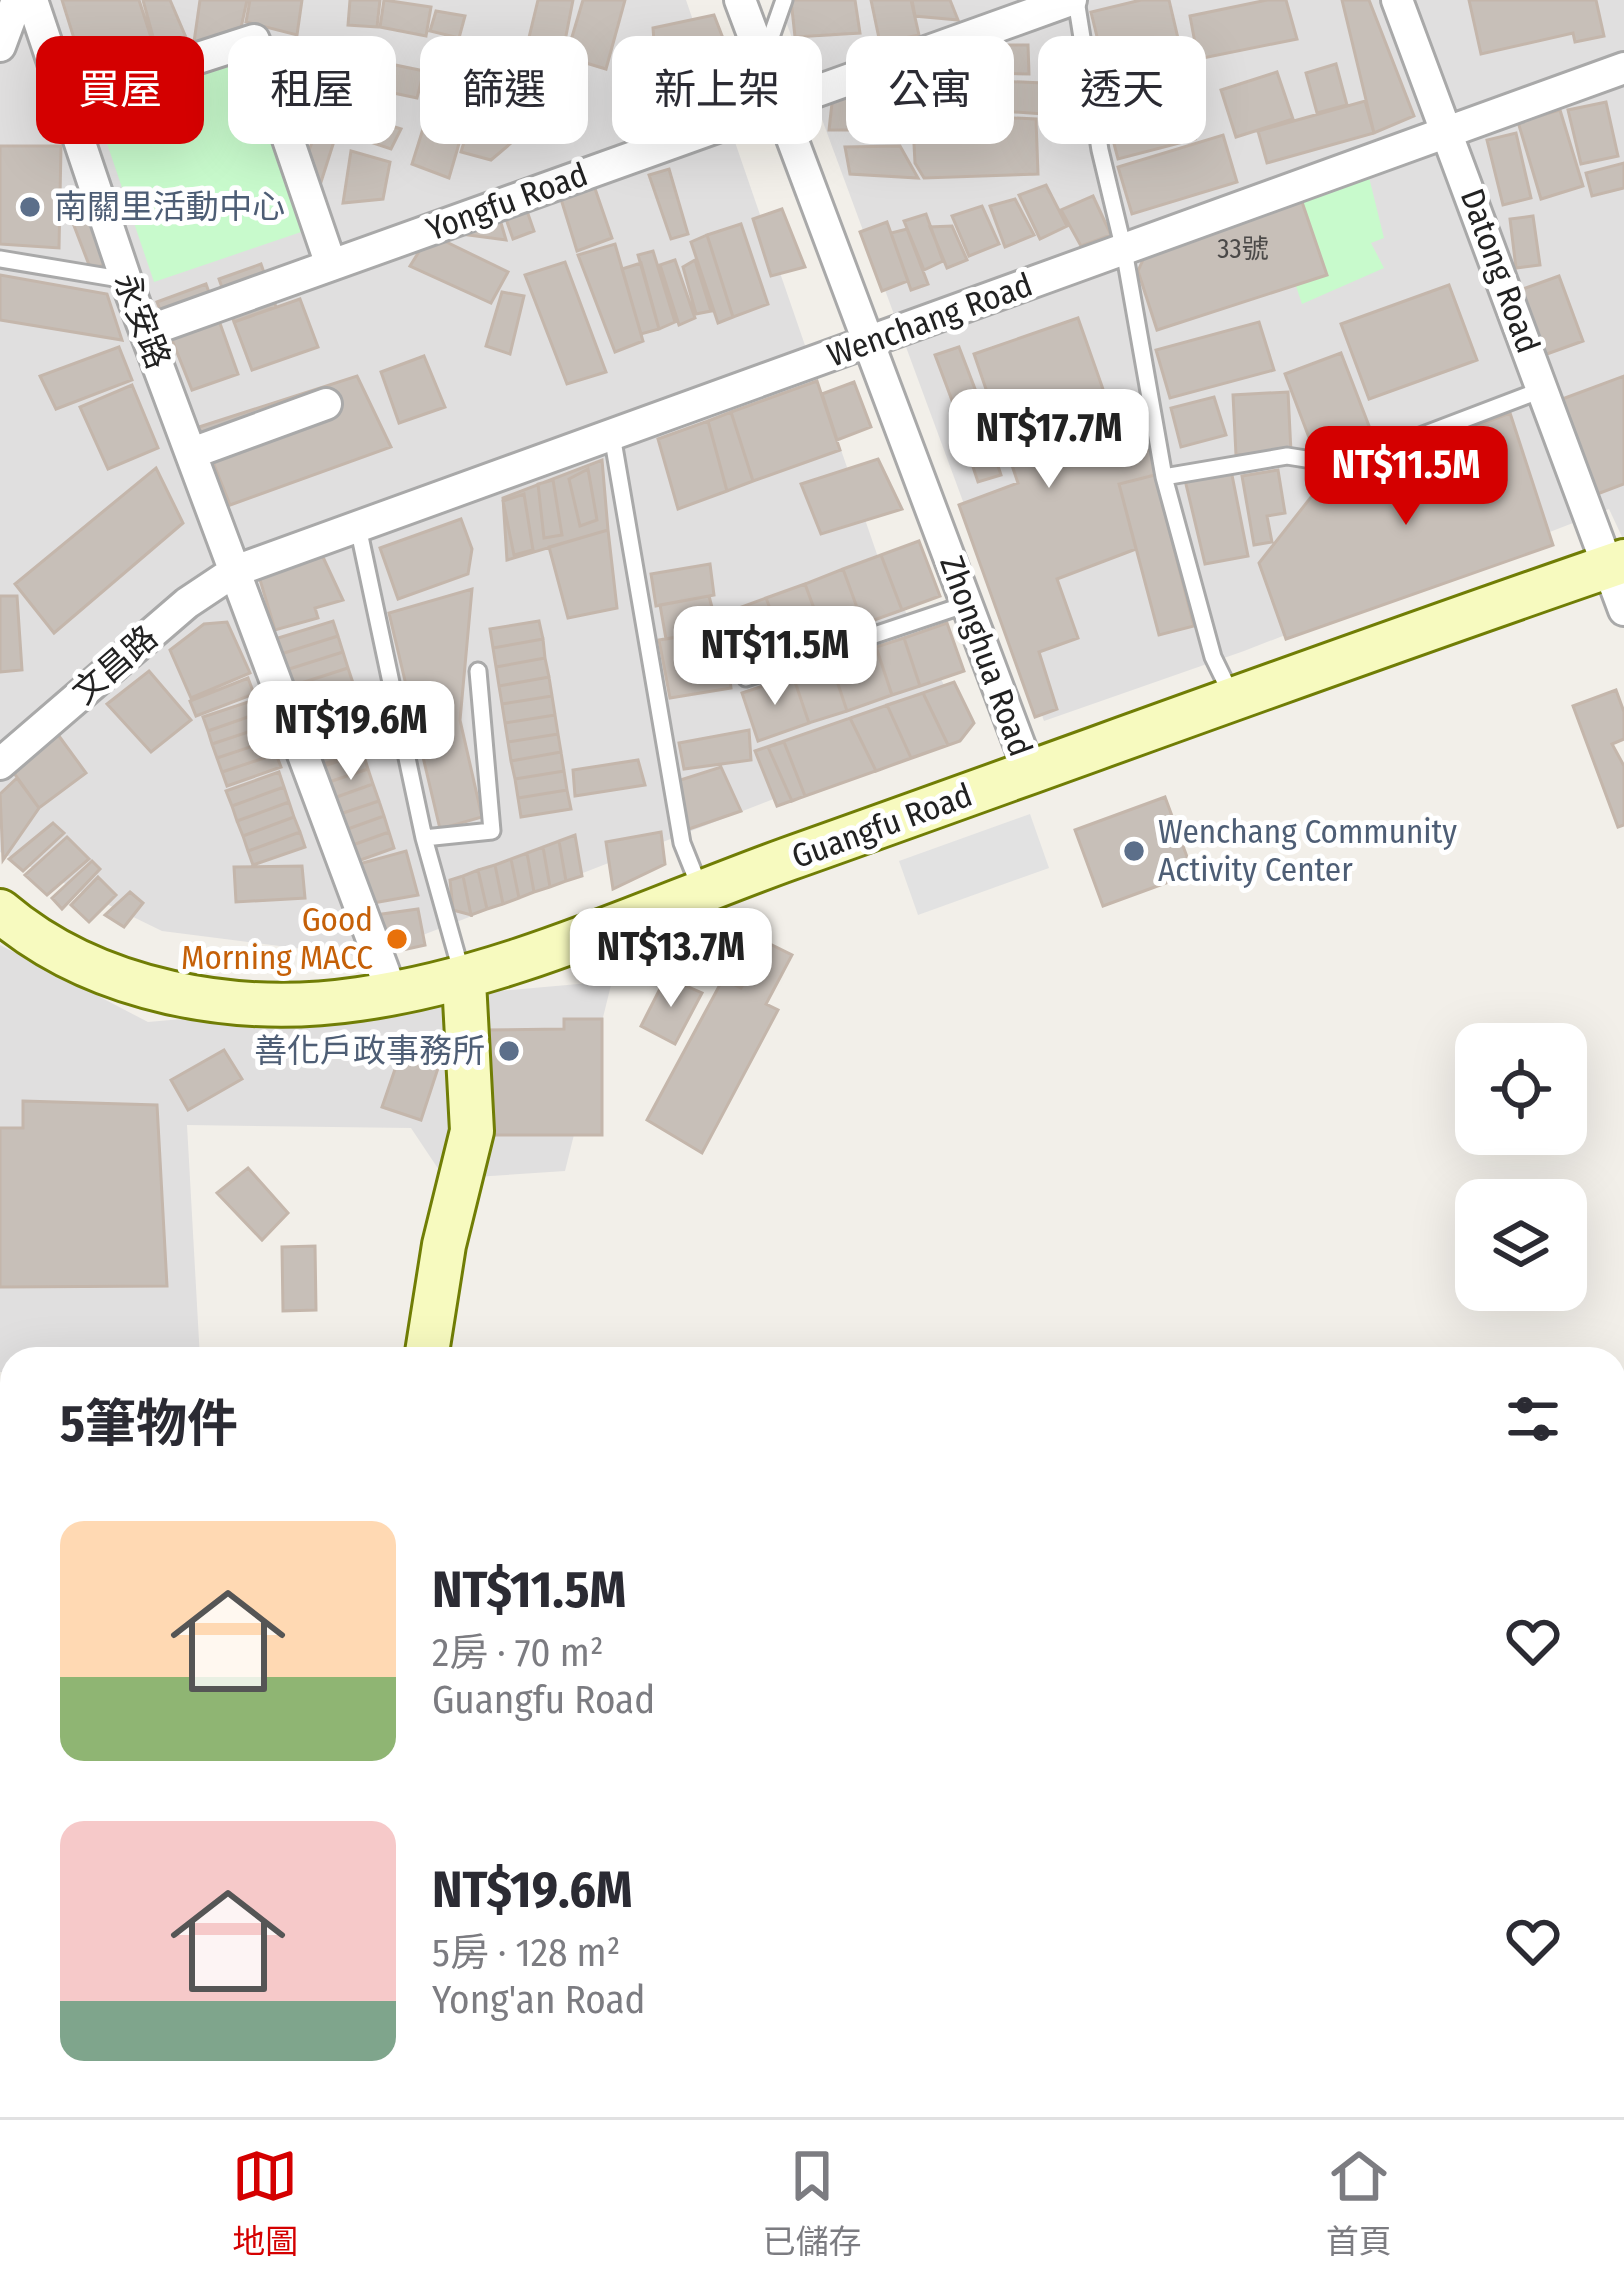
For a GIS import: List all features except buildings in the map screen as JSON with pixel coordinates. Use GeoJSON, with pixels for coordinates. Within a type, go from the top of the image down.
{"type":"FeatureCollection","features":[{"type":"Feature","properties":{"kind":"main road","name":"Guangfu Road"},"geometry":{"type":"LineString","coordinates":[[0,911],[77,959],[128,981],[202,1000],[268,1004],[357,1000],[464,981],[701,891],[1615,564]]}},
{"type":"Feature","properties":{"kind":"main road"},"geometry":{"type":"LineString","coordinates":[[428,1347],[444,1245],[472,1131],[464,981]]}},
{"type":"Feature","properties":{"kind":"street"},"geometry":{"type":"LineString","coordinates":[[0,46],[17,0]]}},
{"type":"Feature","properties":{"kind":"street","name":"永安路"},"geometry":{"type":"LineString","coordinates":[[32,0],[43,36]]}},
{"type":"Feature","properties":{"kind":"street","name":"Zhonghua Road"},"geometry":{"type":"LineString","coordinates":[[740,0],[754,36]]}},
{"type":"Feature","properties":{"kind":"street","name":"Yongfu Road"},"geometry":{"type":"LineString","coordinates":[[822,90],[1074,0]]}},
{"type":"Feature","properties":{"kind":"street","name":"Datong Road"},"geometry":{"type":"LineString","coordinates":[[1397,0],[1615,564],[1624,610]]}},
{"type":"Feature","properties":{"kind":"street"},"geometry":{"type":"LineString","coordinates":[[204,56],[254,40],[331,265]]}},
{"type":"Feature","properties":{"kind":"street","name":"Wenchang Road"},"geometry":{"type":"LineString","coordinates":[[235,572],[1624,68]]}},
{"type":"Feature","properties":{"kind":"street","name":"永安路"},"geometry":{"type":"LineString","coordinates":[[79,144],[392,993]]}},
{"type":"Feature","properties":{"kind":"street","name":"Yongfu Road"},"geometry":{"type":"LineString","coordinates":[[146,332],[671,144]]}},
{"type":"Feature","properties":{"kind":"street","name":"Zhonghua Road"},"geometry":{"type":"LineString","coordinates":[[794,144],[1030,773]]}},
{"type":"Feature","properties":{"kind":"street"},"geometry":{"type":"LineString","coordinates":[[192,453],[326,404]]}},
{"type":"Feature","properties":{"kind":"street","name":"文昌路"},"geometry":{"type":"LineString","coordinates":[[0,764],[187,603],[235,572]]}},
{"type":"Feature","properties":{"kind":"lane"},"geometry":{"type":"LineString","coordinates":[[771,36],[784,0]]}},
{"type":"Feature","properties":{"kind":"lane"},"geometry":{"type":"LineString","coordinates":[[1074,0],[1164,476],[1213,657],[1234,699]]}},
{"type":"Feature","properties":{"kind":"lane"},"geometry":{"type":"LineString","coordinates":[[0,259],[126,280]]}},
{"type":"Feature","properties":{"kind":"lane"},"geometry":{"type":"LineString","coordinates":[[1164,476],[1287,456],[1344,465],[1544,389]]}},
{"type":"Feature","properties":{"kind":"lane"},"geometry":{"type":"LineString","coordinates":[[613,435],[682,843],[701,891]]}},
{"type":"Feature","properties":{"kind":"lane"},"geometry":{"type":"LineString","coordinates":[[358,527],[424,838],[464,981]]}},
{"type":"Feature","properties":{"kind":"lane"},"geometry":{"type":"LineString","coordinates":[[746,678],[967,604]]}},
{"type":"Feature","properties":{"kind":"lane"},"geometry":{"type":"LineString","coordinates":[[424,838],[492,831],[478,671]]}},
{"type":"Feature","properties":{"kind":"shaded area"},"geometry":{"type":"Polygon","coordinates":[[[0,0],[686,0],[698,36],[612,36],[612,144],[736,144],[880,563],[965,725],[366,957],[162,931],[0,852],[0,0]]]}},
{"type":"Feature","properties":{"kind":"shaded area"},"geometry":{"type":"Polygon","coordinates":[[[778,0],[1624,0],[1624,541],[1609,509],[1244,651],[1044,721],[822,119],[822,36],[791,36],[778,0]]]}},
{"type":"Feature","properties":{"kind":"shaded area"},"geometry":{"type":"Polygon","coordinates":[[[1030,814],[1049,868],[918,915],[899,861],[1030,814]]]}},
{"type":"Feature","properties":{"kind":"shaded area"},"geometry":{"type":"Polygon","coordinates":[[[0,945],[148,1022],[612,981],[565,1171],[445,1179],[411,1128],[187,1125],[199,1347],[0,1347],[0,945]]]}},
{"type":"Feature","properties":{"kind":"green space"},"geometry":{"type":"Polygon","coordinates":[[[228,59],[228,144],[284,144],[313,228],[154,282],[107,144],[204,144],[204,67],[228,59]]]}},
{"type":"Feature","properties":{"kind":"green space"},"geometry":{"type":"Polygon","coordinates":[[[1366,165],[1384,238],[1371,243],[1384,268],[1302,304],[1293,277],[1315,266],[1285,194],[1366,165]]]}},
{"type":"Feature","properties":{"kind":"place","name":"南關里活動中心"},"geometry":{"type":"Point","coordinates":[30,207]}},
{"type":"Feature","properties":{"kind":"place","name":"Wenchang Community Activity Center"},"geometry":{"type":"Point","coordinates":[1134,851]}},
{"type":"Feature","properties":{"kind":"place","name":"Good Morning MACC"},"geometry":{"type":"Point","coordinates":[397,939]}},
{"type":"Feature","properties":{"kind":"place","name":"善化戶政事務所"},"geometry":{"type":"Point","coordinates":[509,1051]}}]}
